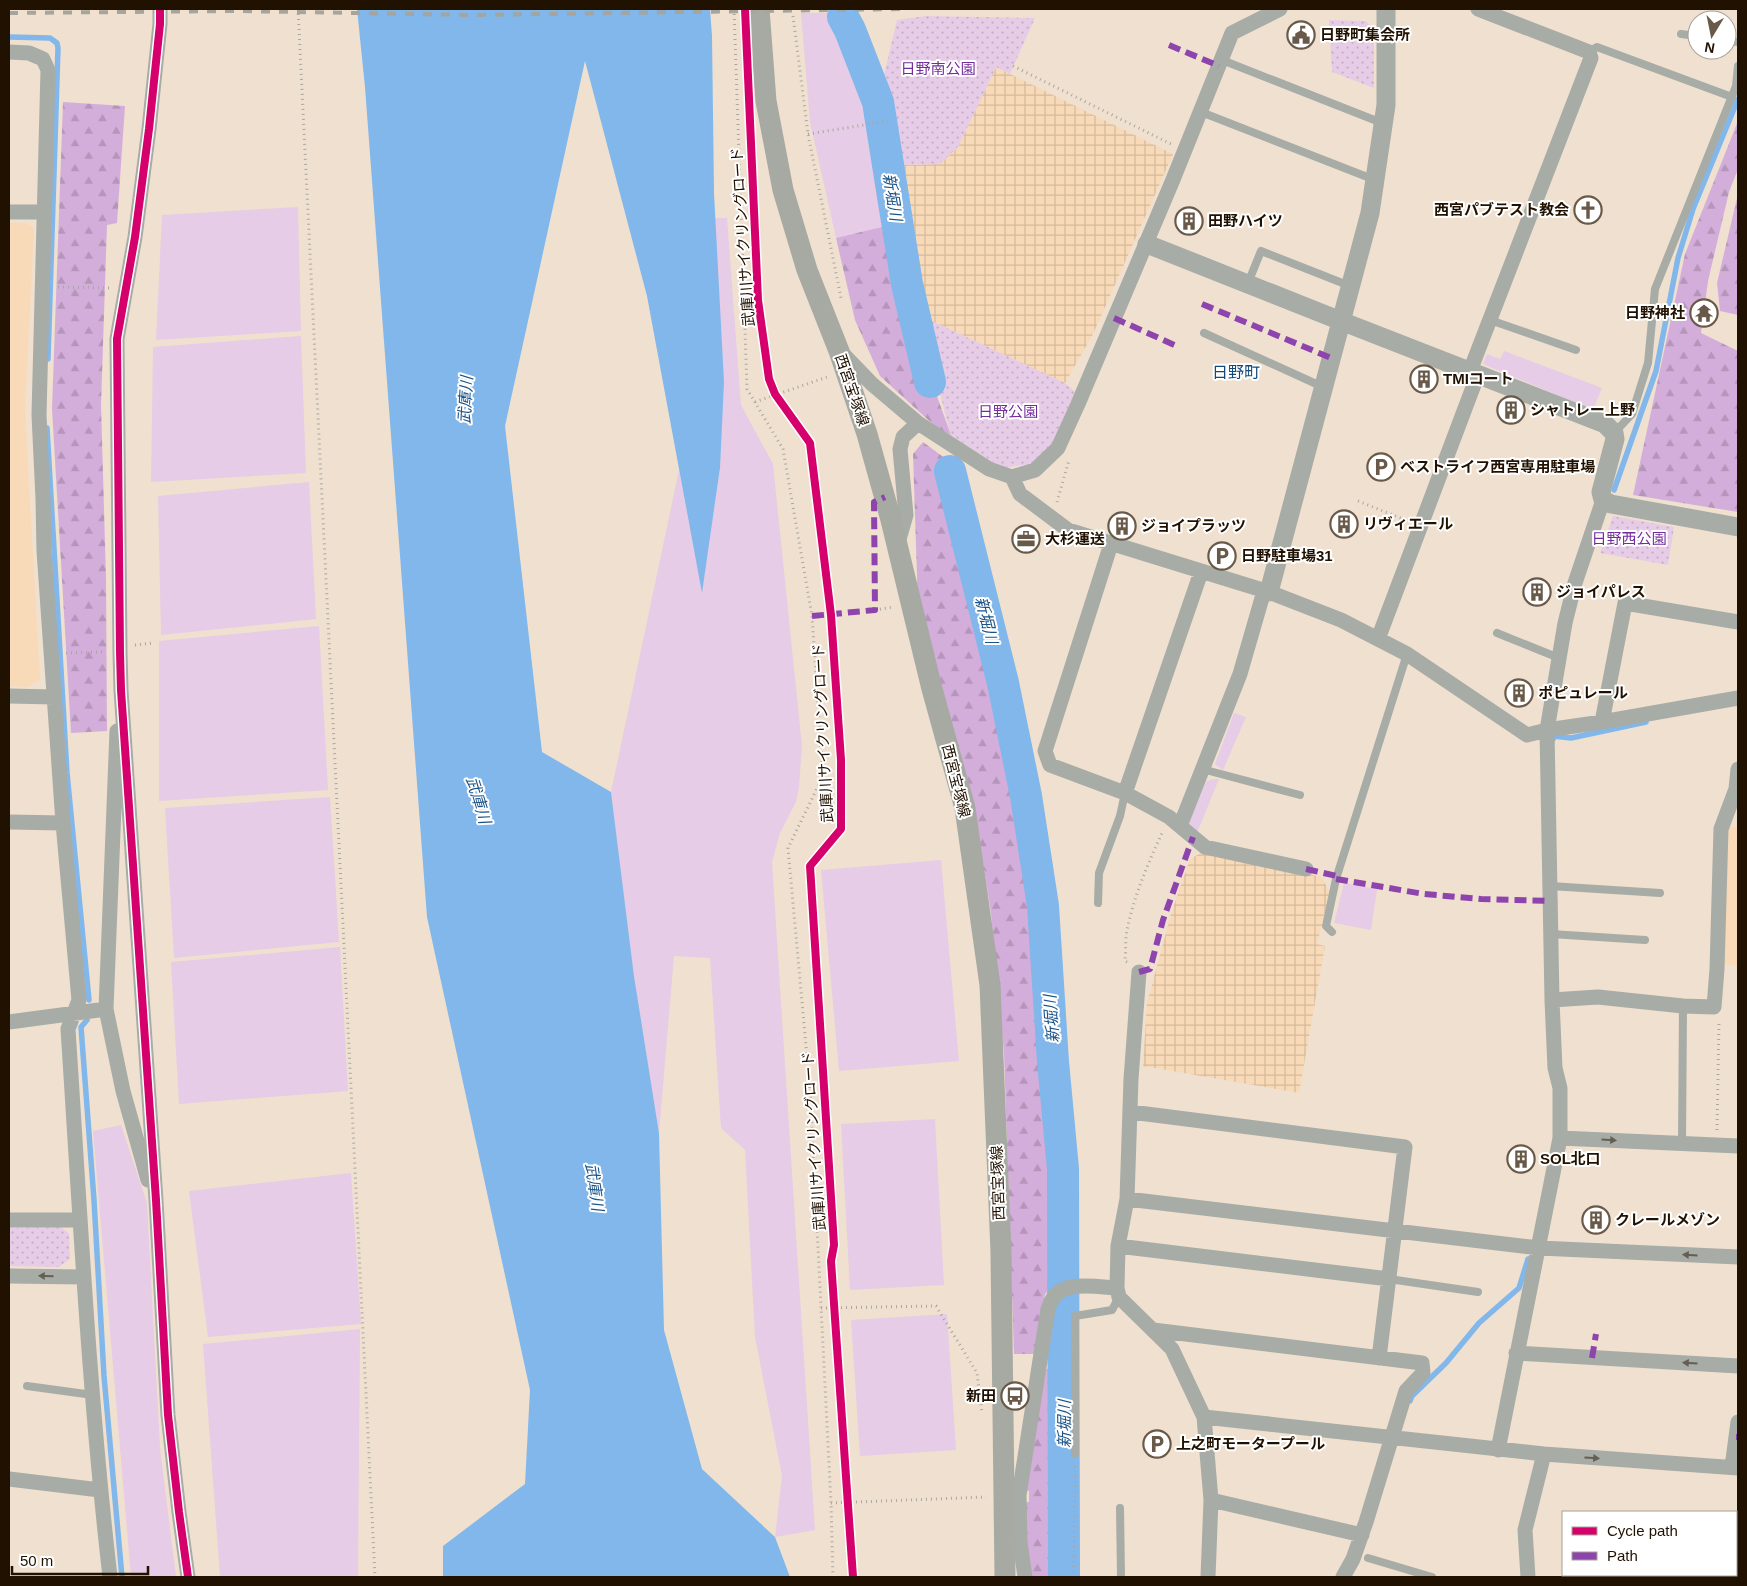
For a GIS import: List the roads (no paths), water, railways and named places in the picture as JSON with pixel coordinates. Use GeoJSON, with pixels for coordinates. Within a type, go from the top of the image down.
{"type":"FeatureCollection","features":[{"type":"Feature","properties":{"kind":"main road","name":"西宮宝塚線"},"geometry":{"type":"LineString","coordinates":[[759,12],[766,101],[783,190],[807,270],[839,351],[867,434],[897,545],[932,689],[965,808],[990,985],[1001,1252],[1005,1577]]}},
{"type":"Feature","properties":{"kind":"street"},"geometry":{"type":"LineString","coordinates":[[839,351],[872,384],[918,423],[989,469],[1012,477],[1035,470],[1058,448],[1147,244],[1202,112],[1232,33],[1280,9]]}},
{"type":"Feature","properties":{"kind":"street"},"geometry":{"type":"LineString","coordinates":[[1175,822],[1202,769],[1240,674],[1267,592],[1370,213],[1386,105],[1386,9]]}},
{"type":"Feature","properties":{"kind":"street"},"geometry":{"type":"LineString","coordinates":[[1378,639],[1420,526],[1474,372],[1490,320],[1591,58],[1589,52],[1478,9]]}},
{"type":"Feature","properties":{"kind":"street"},"geometry":{"type":"LineString","coordinates":[[160,16],[150,129],[135,236],[117,338],[120,652],[156,1200],[168,1415],[188,1577]]}},
{"type":"Feature","properties":{"kind":"street"},"geometry":{"type":"LineString","coordinates":[[9,52],[30,53],[43,59],[48,70],[39,415],[44,551],[63,823],[79,1000],[68,1029],[80,1220],[100,1490],[110,1577]]}},
{"type":"Feature","properties":{"kind":"street"},"geometry":{"type":"LineString","coordinates":[[9,212],[43,212]]}},
{"type":"Feature","properties":{"kind":"street"},"geometry":{"type":"LineString","coordinates":[[1147,244],[1341,322],[1605,424],[1614,433],[1614,444],[1601,492],[1603,500],[1575,583],[1565,623],[1547,730],[1552,1000],[1555,1068],[1560,1088],[1560,1138],[1498,1450]]}},
{"type":"Feature","properties":{"kind":"street"},"geometry":{"type":"LineString","coordinates":[[897,545],[906,515],[900,449],[903,437],[918,423]]}},
{"type":"Feature","properties":{"kind":"street"},"geometry":{"type":"LineString","coordinates":[[1012,477],[1020,494],[1068,530],[1267,592],[1341,620],[1407,654],[1527,735],[1738,698]]}},
{"type":"Feature","properties":{"kind":"street"},"geometry":{"type":"LineString","coordinates":[[1603,500],[1611,504],[1738,527]]}},
{"type":"Feature","properties":{"kind":"street"},"geometry":{"type":"LineString","coordinates":[[1111,544],[1045,751],[1050,765],[1125,793],[1175,822],[1206,847],[1306,869]]}},
{"type":"Feature","properties":{"kind":"street"},"geometry":{"type":"LineString","coordinates":[[1125,793],[1201,572]]}},
{"type":"Feature","properties":{"kind":"street"},"geometry":{"type":"LineString","coordinates":[[1602,722],[1624,603],[1738,622]]}},
{"type":"Feature","properties":{"kind":"street"},"geometry":{"type":"LineString","coordinates":[[121,690],[115,749],[106,1009],[123,1091],[147,1177],[156,1200]]}},
{"type":"Feature","properties":{"kind":"street"},"geometry":{"type":"LineString","coordinates":[[9,696],[54,697]]}},
{"type":"Feature","properties":{"kind":"street"},"geometry":{"type":"LineString","coordinates":[[1552,1000],[1598,997],[1683,1006],[1714,1007],[1717,969],[1721,829],[1736,789],[1738,769]]}},
{"type":"Feature","properties":{"kind":"street"},"geometry":{"type":"LineString","coordinates":[[9,822],[63,823]]}},
{"type":"Feature","properties":{"kind":"street"},"geometry":{"type":"LineString","coordinates":[[1118,1292],[1118,1246],[1127,1199],[1131,1079],[1139,972]]}},
{"type":"Feature","properties":{"kind":"street"},"geometry":{"type":"LineString","coordinates":[[9,1022],[106,1009]]}},
{"type":"Feature","properties":{"kind":"street"},"geometry":{"type":"LineString","coordinates":[[1131,1112],[1406,1148],[1379,1358]]}},
{"type":"Feature","properties":{"kind":"street"},"geometry":{"type":"LineString","coordinates":[[1560,1138],[1738,1146]]}},
{"type":"Feature","properties":{"kind":"street"},"geometry":{"type":"LineString","coordinates":[[1127,1199],[1539,1248],[1738,1257]]}},
{"type":"Feature","properties":{"kind":"street"},"geometry":{"type":"LineString","coordinates":[[9,1220],[80,1220]]}},
{"type":"Feature","properties":{"kind":"street"},"geometry":{"type":"LineString","coordinates":[[1118,1246],[1389,1279]]}},
{"type":"Feature","properties":{"kind":"street"},"geometry":{"type":"LineString","coordinates":[[9,1276],[84,1277]]}},
{"type":"Feature","properties":{"kind":"street"},"geometry":{"type":"LineString","coordinates":[[1025,1577],[1020,1542],[1004,1495],[1048,1309],[1053,1298],[1064,1290],[1076,1285],[1118,1292],[1172,1349],[1204,1417],[1211,1500],[1208,1577]]}},
{"type":"Feature","properties":{"kind":"street"},"geometry":{"type":"LineString","coordinates":[[1153,1330],[1422,1363],[1422,1373],[1406,1391],[1362,1535],[1353,1559],[1343,1577]]}},
{"type":"Feature","properties":{"kind":"street"},"geometry":{"type":"LineString","coordinates":[[1516,1353],[1738,1366]]}},
{"type":"Feature","properties":{"kind":"street"},"geometry":{"type":"LineString","coordinates":[[1204,1417],[1498,1450],[1543,1458],[1735,1467],[1738,1422]]}},
{"type":"Feature","properties":{"kind":"street"},"geometry":{"type":"LineString","coordinates":[[1528,1577],[1525,1530],[1543,1458]]}},
{"type":"Feature","properties":{"kind":"street"},"geometry":{"type":"LineString","coordinates":[[9,1479],[100,1490]]}},
{"type":"Feature","properties":{"kind":"street"},"geometry":{"type":"LineString","coordinates":[[1211,1500],[1362,1535]]}},
{"type":"Feature","properties":{"kind":"lane"},"geometry":{"type":"LineString","coordinates":[[1681,34],[1687,35]]}},
{"type":"Feature","properties":{"kind":"lane"},"geometry":{"type":"LineString","coordinates":[[1589,52],[1597,47],[1732,97]]}},
{"type":"Feature","properties":{"kind":"lane"},"geometry":{"type":"LineString","coordinates":[[1222,60],[1384,123]]}},
{"type":"Feature","properties":{"kind":"lane"},"geometry":{"type":"LineString","coordinates":[[1614,433],[1632,414],[1648,363],[1655,289],[1732,97],[1736,86],[1738,66]]}},
{"type":"Feature","properties":{"kind":"lane"},"geometry":{"type":"LineString","coordinates":[[1202,112],[1375,180]]}},
{"type":"Feature","properties":{"kind":"lane"},"geometry":{"type":"LineString","coordinates":[[1247,284],[1261,251],[1350,286]]}},
{"type":"Feature","properties":{"kind":"lane"},"geometry":{"type":"LineString","coordinates":[[1490,320],[1576,350]]}},
{"type":"Feature","properties":{"kind":"lane"},"geometry":{"type":"LineString","coordinates":[[1204,333],[1324,387]]}},
{"type":"Feature","properties":{"kind":"lane"},"geometry":{"type":"LineString","coordinates":[[1497,634],[1558,658]]}},
{"type":"Feature","properties":{"kind":"lane"},"geometry":{"type":"LineString","coordinates":[[1332,932],[1326,926],[1336,879],[1407,654]]}},
{"type":"Feature","properties":{"kind":"lane"},"geometry":{"type":"LineString","coordinates":[[1202,769],[1300,795]]}},
{"type":"Feature","properties":{"kind":"lane"},"geometry":{"type":"LineString","coordinates":[[1098,904],[1099,873],[1120,816],[1125,793]]}},
{"type":"Feature","properties":{"kind":"lane"},"geometry":{"type":"LineString","coordinates":[[1550,886],[1660,893]]}},
{"type":"Feature","properties":{"kind":"lane"},"geometry":{"type":"LineString","coordinates":[[1551,934],[1645,940]]}},
{"type":"Feature","properties":{"kind":"lane"},"geometry":{"type":"LineString","coordinates":[[1682,1144],[1683,1006]]}},
{"type":"Feature","properties":{"kind":"lane"},"geometry":{"type":"LineString","coordinates":[[1389,1279],[1478,1292]]}},
{"type":"Feature","properties":{"kind":"lane"},"geometry":{"type":"LineString","coordinates":[[1074,1454],[1075,1316],[1112,1310],[1118,1292]]}},
{"type":"Feature","properties":{"kind":"lane"},"geometry":{"type":"LineString","coordinates":[[27,1386],[93,1394]]}},
{"type":"Feature","properties":{"kind":"lane"},"geometry":{"type":"LineString","coordinates":[[1120,1508],[1121,1577]]}},
{"type":"Feature","properties":{"kind":"lane"},"geometry":{"type":"LineString","coordinates":[[1368,1558],[1432,1577]]}},
{"type":"Feature","properties":{"kind":"water","name":"武庫川"},"geometry":{"type":"Polygon","coordinates":[[[357,9],[710,9],[714,193],[724,382],[720,468],[702,593],[647,296],[585,61],[505,426],[542,752],[611,792],[634,976],[659,1133],[664,1330],[702,1469],[775,1537],[790,1577],[443,1577],[443,1546],[525,1484],[530,1390],[427,917],[365,87],[357,9]]]}},
{"type":"Feature","properties":{"kind":"waterway","name":"新堀川"},"geometry":{"type":"LineString","coordinates":[[843,17],[850,30],[878,102],[907,284],[930,382]]}},
{"type":"Feature","properties":{"kind":"waterway"},"geometry":{"type":"LineString","coordinates":[[9,37],[50,38],[57,43],[58,48],[48,359]]}},
{"type":"Feature","properties":{"kind":"waterway"},"geometry":{"type":"LineString","coordinates":[[1614,490],[1656,371],[1678,258],[1693,209],[1738,99]]}},
{"type":"Feature","properties":{"kind":"waterway"},"geometry":{"type":"LineString","coordinates":[[47,428],[67,773],[89,1000]]}},
{"type":"Feature","properties":{"kind":"waterway","name":"新堀川"},"geometry":{"type":"LineString","coordinates":[[950,471],[1003,683],[1026,796],[1043,906],[1053,1062],[1063,1169],[1064,1577]]}},
{"type":"Feature","properties":{"kind":"waterway"},"geometry":{"type":"LineString","coordinates":[[1553,739],[1553,736],[1571,738],[1646,722]]}},
{"type":"Feature","properties":{"kind":"waterway"},"geometry":{"type":"LineString","coordinates":[[87,1020],[81,1027],[94,1200],[104,1376],[122,1577]]}},
{"type":"Feature","properties":{"kind":"waterway"},"geometry":{"type":"LineString","coordinates":[[1410,1401],[1412,1396],[1446,1363],[1479,1323],[1519,1288],[1528,1259]]}},
{"type":"Feature","properties":{"kind":"railway"},"geometry":{"type":"LineString","coordinates":[[9,13],[239,11],[473,15],[902,9]]}},
{"type":"Feature","properties":{"kind":"place","name":"日野町集会所"},"geometry":{"type":"Point","coordinates":[1301,35]}},
{"type":"Feature","properties":{"kind":"place","name":"西宮パブテスト教会"},"geometry":{"type":"Point","coordinates":[1588,210]}},
{"type":"Feature","properties":{"kind":"place","name":"田野ハイツ"},"geometry":{"type":"Point","coordinates":[1189,221]}},
{"type":"Feature","properties":{"kind":"place","name":"日野神社"},"geometry":{"type":"Point","coordinates":[1704,313]}},
{"type":"Feature","properties":{"kind":"place","name":"TMIコート"},"geometry":{"type":"Point","coordinates":[1424,379]}},
{"type":"Feature","properties":{"kind":"place","name":"シャトレー上野"},"geometry":{"type":"Point","coordinates":[1511,410]}},
{"type":"Feature","properties":{"kind":"place","name":"ベストライフ西宮専用駐車場"},"geometry":{"type":"Point","coordinates":[1381,467]}},
{"type":"Feature","properties":{"kind":"place","name":"リヴィエール"},"geometry":{"type":"Point","coordinates":[1344,524]}},
{"type":"Feature","properties":{"kind":"place","name":"ジョイプラッツ"},"geometry":{"type":"Point","coordinates":[1122,526]}},
{"type":"Feature","properties":{"kind":"place","name":"大杉運送"},"geometry":{"type":"Point","coordinates":[1026,539]}},
{"type":"Feature","properties":{"kind":"place","name":"日野駐車場31"},"geometry":{"type":"Point","coordinates":[1222,556]}},
{"type":"Feature","properties":{"kind":"place","name":"ジョイパレス"},"geometry":{"type":"Point","coordinates":[1537,592]}},
{"type":"Feature","properties":{"kind":"place","name":"ポピュレール"},"geometry":{"type":"Point","coordinates":[1519,693]}},
{"type":"Feature","properties":{"kind":"place","name":"SOL北口"},"geometry":{"type":"Point","coordinates":[1521,1159]}},
{"type":"Feature","properties":{"kind":"place","name":"クレールメゾン"},"geometry":{"type":"Point","coordinates":[1596,1220]}},
{"type":"Feature","properties":{"kind":"place","name":"新田"},"geometry":{"type":"Point","coordinates":[1015,1396]}},
{"type":"Feature","properties":{"kind":"place","name":"上之町モータープール"},"geometry":{"type":"Point","coordinates":[1157,1444]}},
{"type":"Feature","properties":{"kind":"district","name":"日野町"},"geometry":{"type":"Point","coordinates":[1236,372]}},
{"type":"Feature","properties":{"kind":"park label","name":"日野南公園"},"geometry":{"type":"Point","coordinates":[938,69]}},
{"type":"Feature","properties":{"kind":"park label","name":"日野公園"},"geometry":{"type":"Point","coordinates":[1008,412]}},
{"type":"Feature","properties":{"kind":"park label","name":"日野西公園"},"geometry":{"type":"Point","coordinates":[1629,539]}}]}
